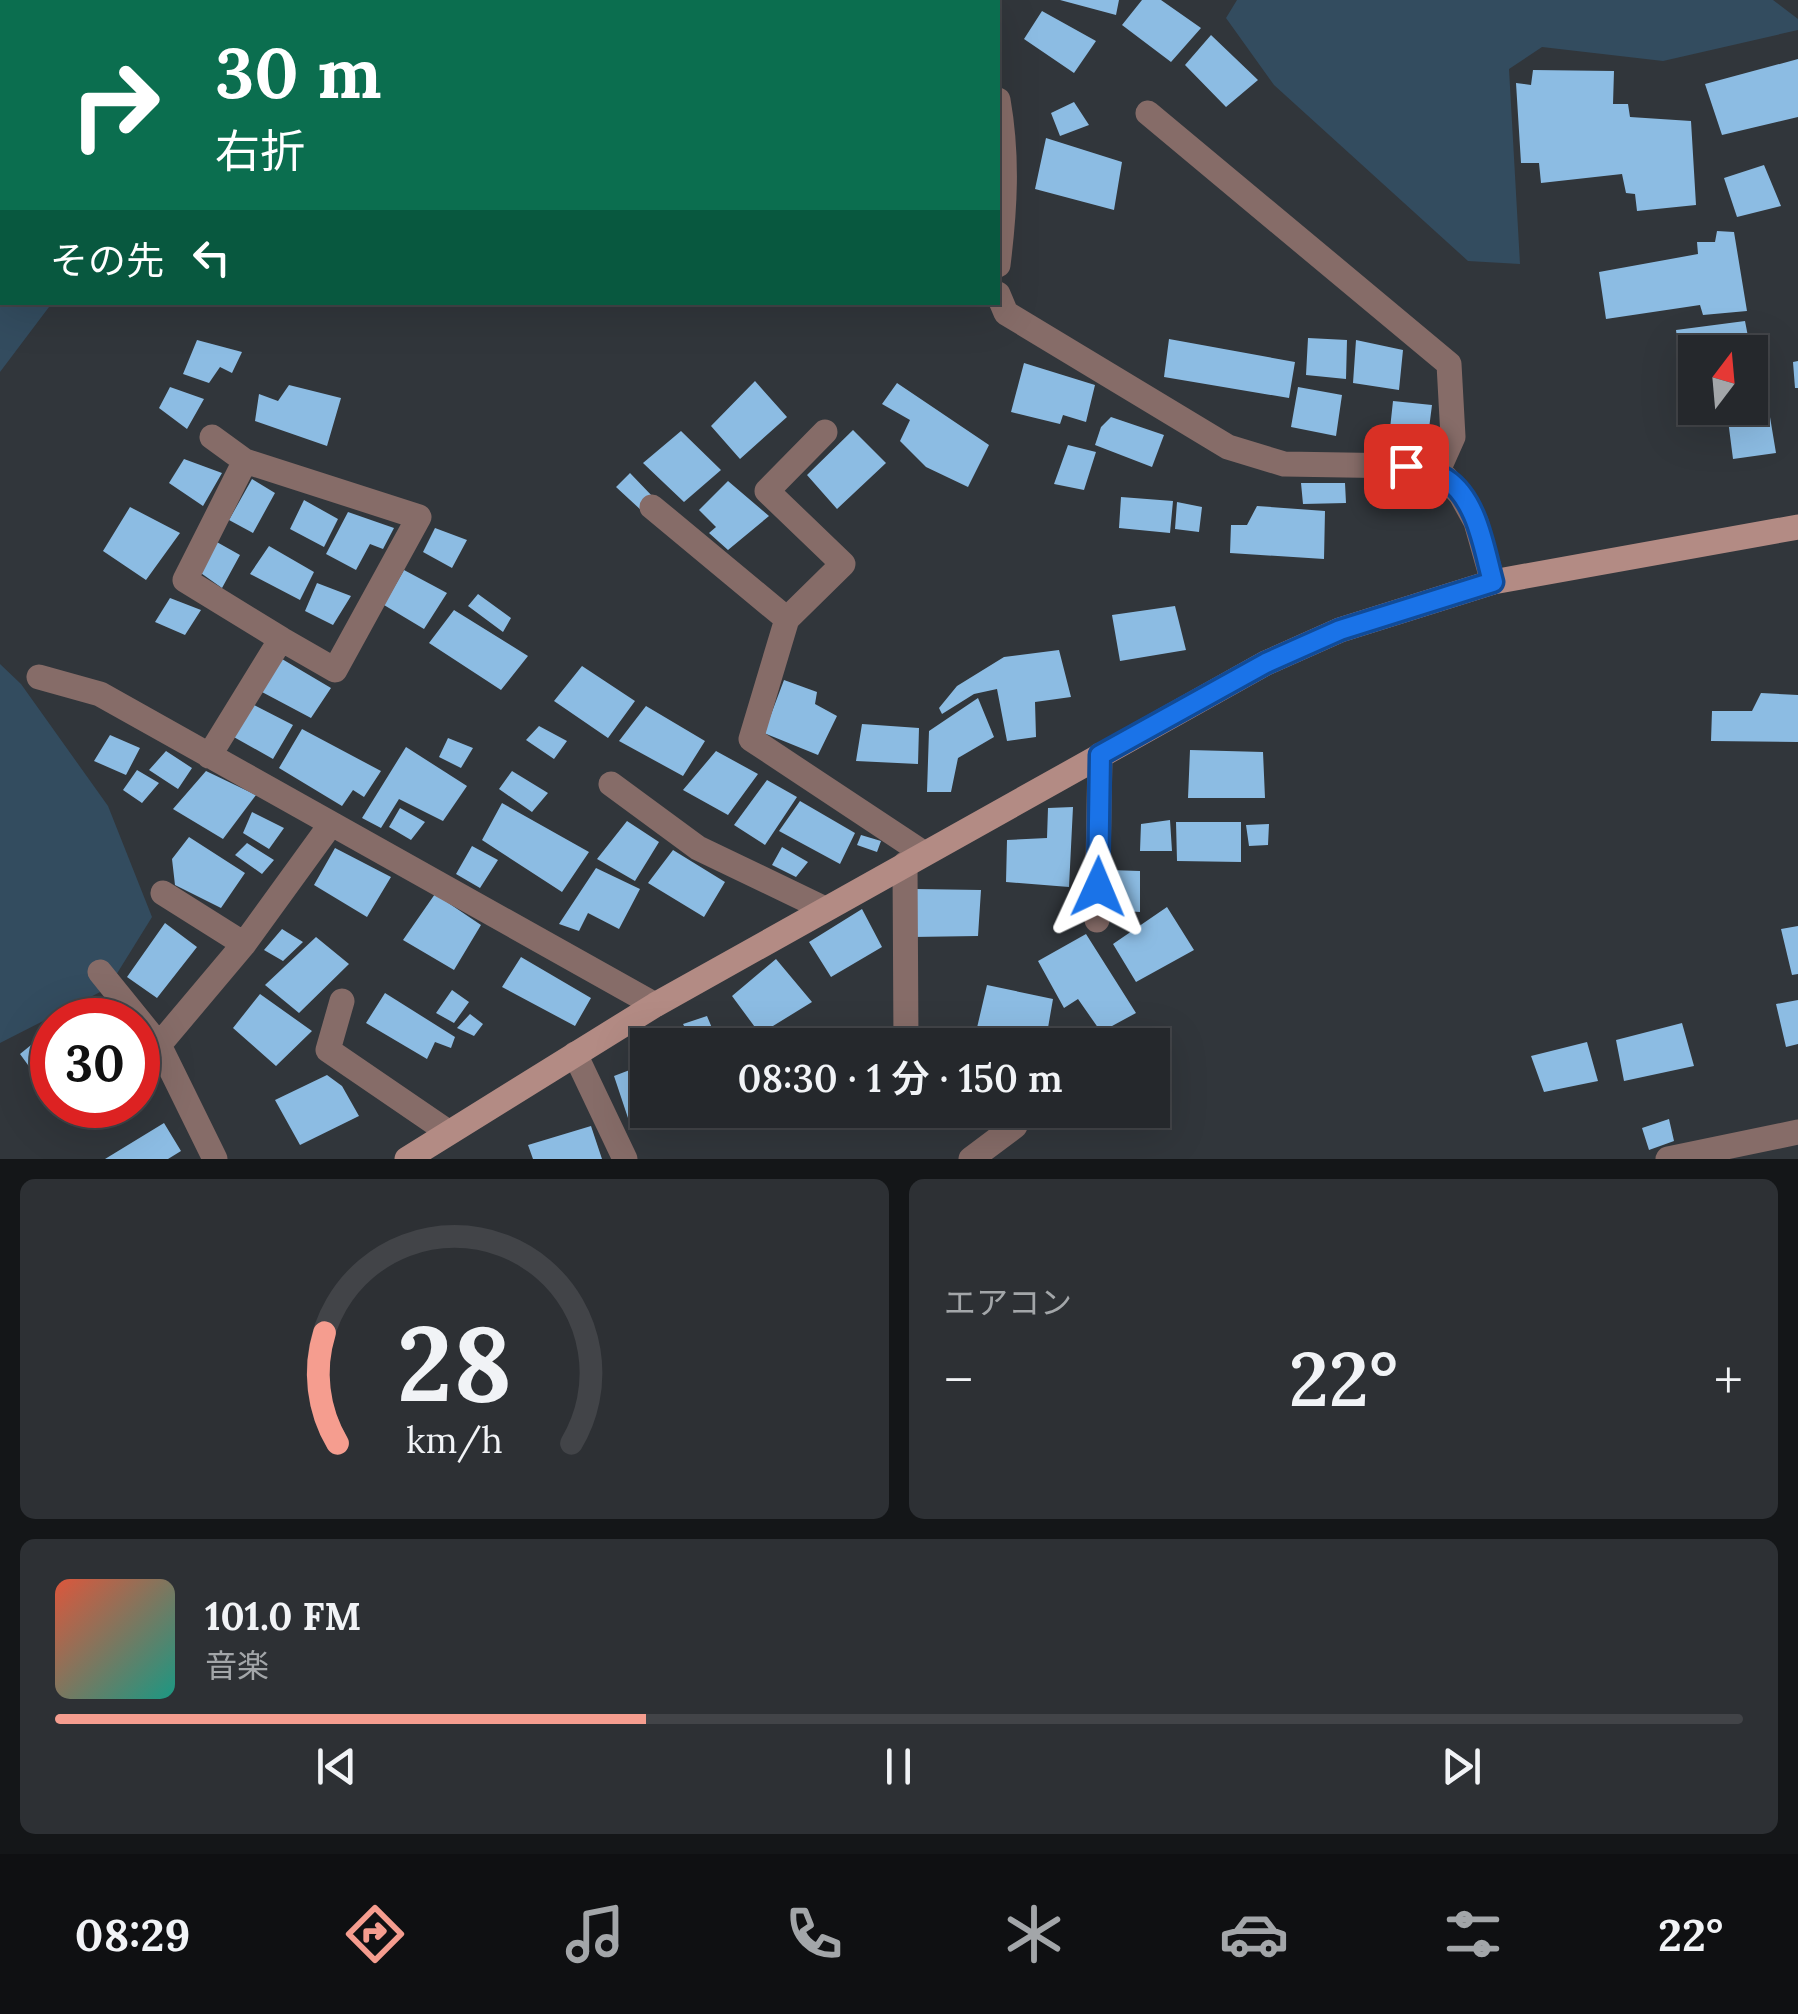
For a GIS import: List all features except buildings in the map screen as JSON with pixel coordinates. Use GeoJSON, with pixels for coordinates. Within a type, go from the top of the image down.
{"type":"FeatureCollection","features":[{"type":"Feature","properties":{"kind":"street"},"geometry":{"type":"LineString","coordinates":[[1000,111],[1005,138],[1006,200],[1000,249]]}},
{"type":"Feature","properties":{"kind":"street"},"geometry":{"type":"LineString","coordinates":[[1148,113],[1449,364],[1453,436],[1436,475]]}},
{"type":"Feature","properties":{"kind":"street"},"geometry":{"type":"LineString","coordinates":[[1000,299],[1006,313],[1038,334],[1119,378],[1228,447],[1284,464],[1406,466],[1436,475],[1462,495],[1476,522],[1493,582]]}},
{"type":"Feature","properties":{"kind":"street"},"geometry":{"type":"LineString","coordinates":[[825,432],[766,491],[843,564],[786,620],[750,739],[914,859]]}},
{"type":"Feature","properties":{"kind":"street"},"geometry":{"type":"LineString","coordinates":[[212,436],[245,461],[419,517],[335,670],[185,580],[245,461]]}},
{"type":"Feature","properties":{"kind":"street"},"geometry":{"type":"LineString","coordinates":[[652,507],[786,620]]}},
{"type":"Feature","properties":{"kind":"street"},"geometry":{"type":"LineString","coordinates":[[406,1159],[655,1005],[1266,663],[1326,636],[1493,582],[1798,527]]}},
{"type":"Feature","properties":{"kind":"street"},"geometry":{"type":"LineString","coordinates":[[209,756],[281,639]]}},
{"type":"Feature","properties":{"kind":"street"},"geometry":{"type":"LineString","coordinates":[[39,677],[100,694],[655,1005]]}},
{"type":"Feature","properties":{"kind":"street"},"geometry":{"type":"LineString","coordinates":[[1097,920],[1100,755]]}},
{"type":"Feature","properties":{"kind":"street"},"geometry":{"type":"LineString","coordinates":[[611,784],[698,848],[825,909]]}},
{"type":"Feature","properties":{"kind":"street"},"geometry":{"type":"LineString","coordinates":[[160,1043],[244,944],[331,824]]}},
{"type":"Feature","properties":{"kind":"street"},"geometry":{"type":"LineString","coordinates":[[907,1028],[914,859]]}},
{"type":"Feature","properties":{"kind":"street"},"geometry":{"type":"LineString","coordinates":[[163,893],[244,944]]}},
{"type":"Feature","properties":{"kind":"street"},"geometry":{"type":"LineString","coordinates":[[100,972],[121,998]]}},
{"type":"Feature","properties":{"kind":"street"},"geometry":{"type":"LineString","coordinates":[[342,1001],[328,1050],[448,1132]]}},
{"type":"Feature","properties":{"kind":"street"},"geometry":{"type":"LineString","coordinates":[[160,1046],[215,1159]]}},
{"type":"Feature","properties":{"kind":"street"},"geometry":{"type":"LineString","coordinates":[[575,1054],[625,1159]]}},
{"type":"Feature","properties":{"kind":"street"},"geometry":{"type":"LineString","coordinates":[[971,1159],[1012,1128]]}},
{"type":"Feature","properties":{"kind":"street"},"geometry":{"type":"LineString","coordinates":[[1668,1159],[1798,1132]]}},
{"type":"Feature","properties":{"kind":"shaded area"},"geometry":{"type":"Polygon","coordinates":[[[1237,0],[1773,0],[1798,19],[1798,30],[1663,61],[1542,47],[1509,69],[1520,264],[1468,261],[1274,85],[1226,18],[1237,0]]]}},
{"type":"Feature","properties":{"kind":"shaded area"},"geometry":{"type":"Polygon","coordinates":[[[0,305],[50,305],[0,372],[0,305]]]}},
{"type":"Feature","properties":{"kind":"shaded area"},"geometry":{"type":"Polygon","coordinates":[[[0,664],[21,684],[108,806],[152,917],[108,988],[88,998],[30,998],[30,1028],[0,1043],[0,664]]]}},
{"type":"Feature","properties":{"kind":"route"},"geometry":{"type":"LineString","coordinates":[[1098,887],[1100,755],[1266,663],[1340,630],[1493,582],[1476,522],[1462,495],[1445,478],[1406,466]]}}]}
